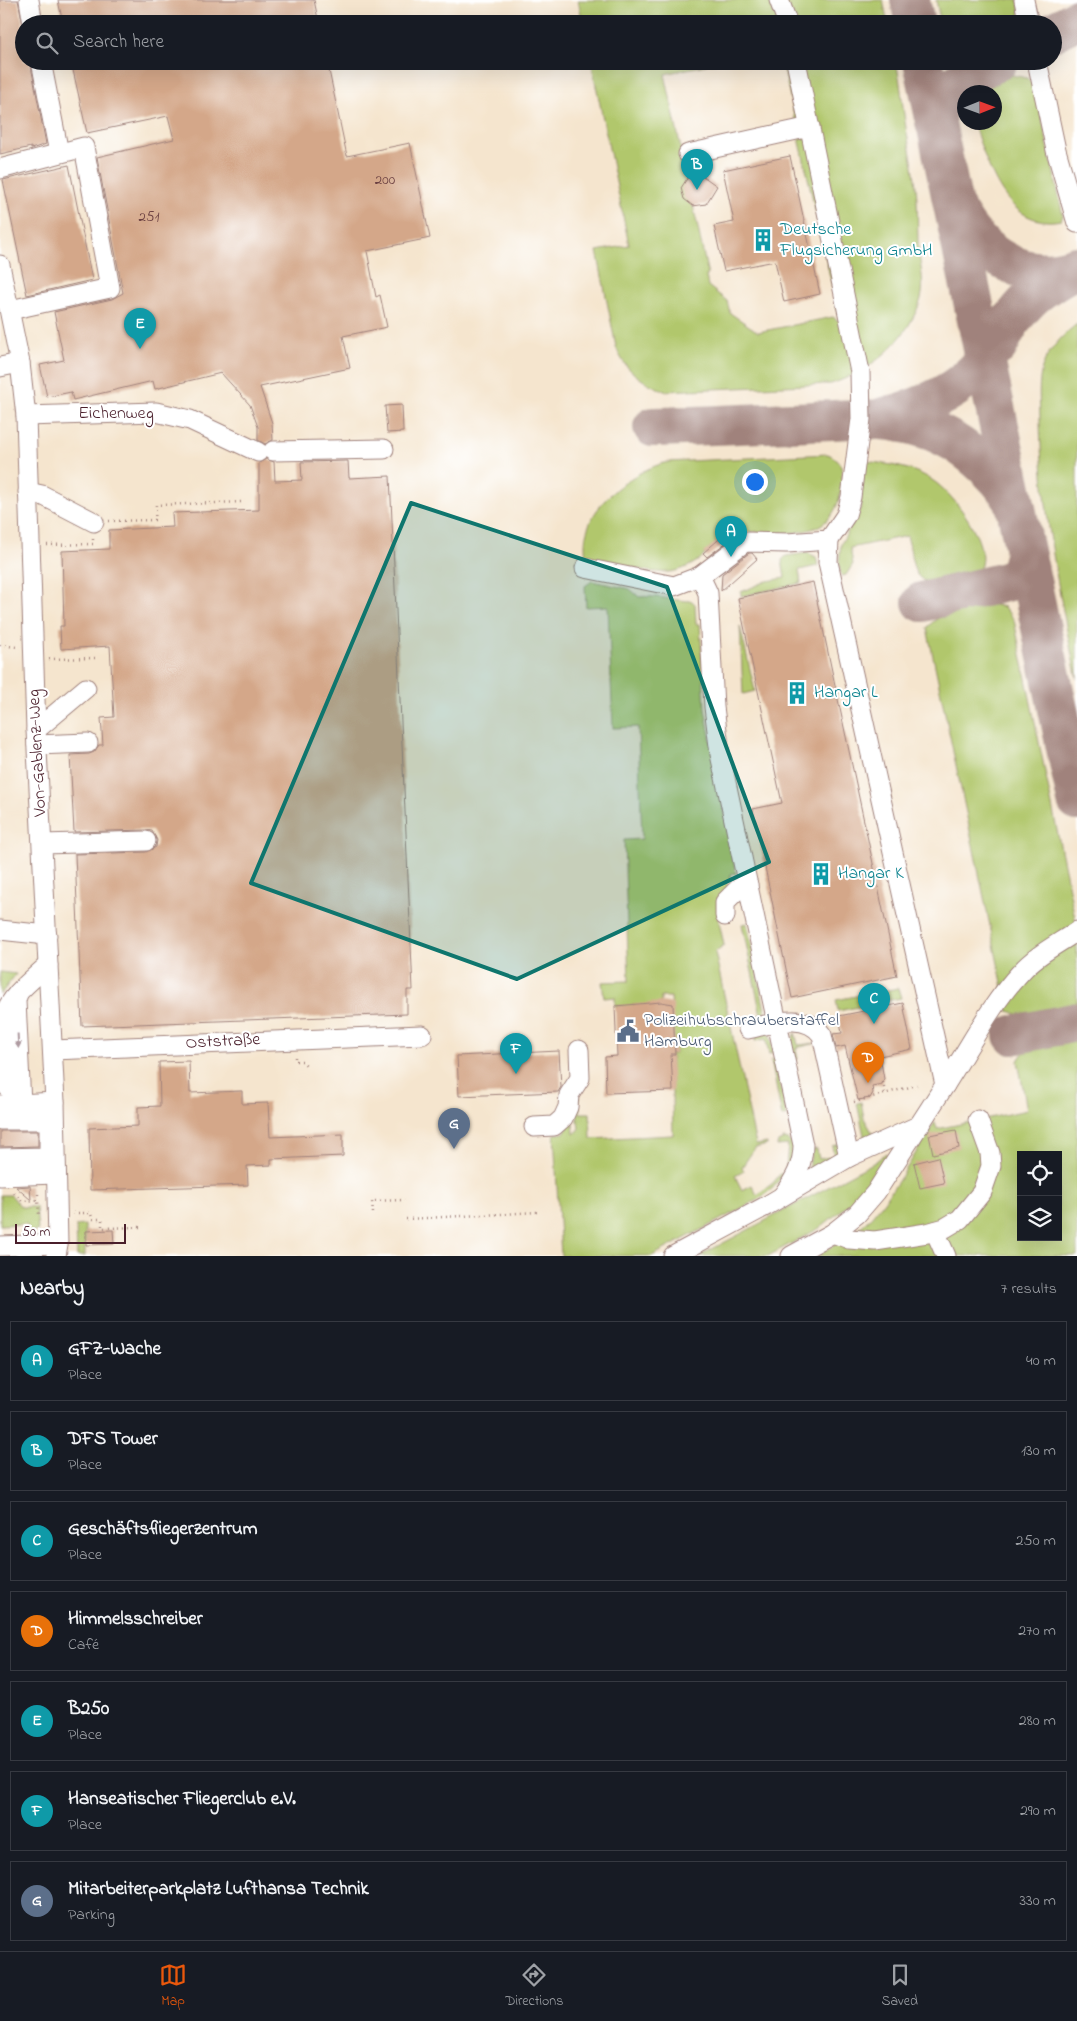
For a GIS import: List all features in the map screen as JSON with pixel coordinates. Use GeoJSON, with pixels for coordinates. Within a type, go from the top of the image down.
{"type":"FeatureCollection","features":[{"type":"Feature","properties":{"kind":"street"},"geometry":{"type":"LineString","coordinates":[[28,0],[31,15]]}},
{"type":"Feature","properties":{"kind":"street"},"geometry":{"type":"LineString","coordinates":[[779,0],[785,15]]}},
{"type":"Feature","properties":{"kind":"street"},"geometry":{"type":"LineString","coordinates":[[1024,0],[1027,15]]}},
{"type":"Feature","properties":{"kind":"street"},"geometry":{"type":"LineString","coordinates":[[42,70],[59,153]]}},
{"type":"Feature","properties":{"kind":"street"},"geometry":{"type":"LineString","coordinates":[[798,70],[860,372],[861,419],[851,497],[846,515],[829,540],[828,562],[945,1085]]}},
{"type":"Feature","properties":{"kind":"street"},"geometry":{"type":"LineString","coordinates":[[1039,70],[1056,150],[1077,223]]}},
{"type":"Feature","properties":{"kind":"street"},"geometry":{"type":"LineString","coordinates":[[688,154],[810,127]]}},
{"type":"Feature","properties":{"kind":"street"},"geometry":{"type":"LineString","coordinates":[[0,169],[84,147],[110,288],[10,310]]}},
{"type":"Feature","properties":{"kind":"street","name":"Von-Gablenz-Weg"},"geometry":{"type":"LineString","coordinates":[[0,265],[20,363],[26,416],[37,738],[55,1107],[55,1250]]}},
{"type":"Feature","properties":{"kind":"street"},"geometry":{"type":"LineString","coordinates":[[0,367],[20,363]]}},
{"type":"Feature","properties":{"kind":"street","name":"Eichenweg"},"geometry":{"type":"LineString","coordinates":[[26,416],[156,412],[190,420],[266,451],[384,449]]}},
{"type":"Feature","properties":{"kind":"street"},"geometry":{"type":"LineString","coordinates":[[28,492],[42,495],[94,522]]}},
{"type":"Feature","properties":{"kind":"street"},"geometry":{"type":"LineString","coordinates":[[585,568],[674,586],[700,576],[745,542],[787,543],[829,540]]}},
{"type":"Feature","properties":{"kind":"street"},"geometry":{"type":"LineString","coordinates":[[700,576],[708,593],[712,689],[720,754],[802,1144],[803,1155],[798,1174],[783,1195]]}},
{"type":"Feature","properties":{"kind":"street"},"geometry":{"type":"LineString","coordinates":[[37,738],[86,688]]}},
{"type":"Feature","properties":{"kind":"street"},"geometry":{"type":"LineString","coordinates":[[37,738],[88,743]]}},
{"type":"Feature","properties":{"kind":"street"},"geometry":{"type":"LineString","coordinates":[[43,844],[146,840]]}},
{"type":"Feature","properties":{"kind":"street"},"geometry":{"type":"LineString","coordinates":[[724,916],[725,902],[739,888],[748,884]]}},
{"type":"Feature","properties":{"kind":"street"},"geometry":{"type":"LineString","coordinates":[[0,930],[47,935]]}},
{"type":"Feature","properties":{"kind":"street"},"geometry":{"type":"LineString","coordinates":[[791,1256],[833,1234],[857,1214],[876,1192],[1004,994],[1021,971],[1077,931]]}},
{"type":"Feature","properties":{"kind":"street"},"geometry":{"type":"LineString","coordinates":[[21,1104],[7,1086],[4,1076],[3,1024],[8,1005],[48,965]]}},
{"type":"Feature","properties":{"kind":"street"},"geometry":{"type":"LineString","coordinates":[[748,1029],[777,1023],[808,1023],[816,1027],[822,1034],[849,1157]]}},
{"type":"Feature","properties":{"kind":"street","name":"Oststraße"},"geometry":{"type":"LineString","coordinates":[[53,1050],[393,1036],[421,1028]]}},
{"type":"Feature","properties":{"kind":"street"},"geometry":{"type":"LineString","coordinates":[[534,1127],[554,1126],[563,1118],[568,1107],[569,1095],[580,1078],[579,1050]]}},
{"type":"Feature","properties":{"kind":"street"},"geometry":{"type":"LineString","coordinates":[[0,1105],[21,1104],[55,1107]]}},
{"type":"Feature","properties":{"kind":"street"},"geometry":{"type":"LineString","coordinates":[[0,1114],[55,1107]]}},
{"type":"Feature","properties":{"kind":"street"},"geometry":{"type":"LineString","coordinates":[[0,1120],[48,1121],[49,1151],[45,1157],[0,1160]]}},
{"type":"Feature","properties":{"kind":"street"},"geometry":{"type":"LineString","coordinates":[[833,1234],[863,1242],[935,1231],[960,1220],[974,1204],[987,1180],[991,1166],[990,1153],[978,1120]]}},
{"type":"Feature","properties":{"kind":"street"},"geometry":{"type":"LineString","coordinates":[[673,1256],[849,1157],[920,1125]]}},
{"type":"Feature","properties":{"kind":"street"},"geometry":{"type":"LineString","coordinates":[[0,1160],[56,1166]]}},
{"type":"Feature","properties":{"kind":"street"},"geometry":{"type":"LineString","coordinates":[[0,1168],[56,1166]]}},
{"type":"Feature","properties":{"kind":"street"},"geometry":{"type":"LineString","coordinates":[[0,1176],[56,1166]]}},
{"type":"Feature","properties":{"kind":"street"},"geometry":{"type":"LineString","coordinates":[[935,1231],[946,1256]]}},
{"type":"Feature","properties":{"kind":"street"},"geometry":{"type":"LineString","coordinates":[[0,1246],[55,1250]]}},
{"type":"Feature","properties":{"kind":"path"},"geometry":{"type":"LineString","coordinates":[[43,545],[94,544],[94,522],[155,520],[156,505],[243,502]]}},
{"type":"Feature","properties":{"kind":"path"},"geometry":{"type":"LineString","coordinates":[[45,660],[95,658]]}},
{"type":"Feature","properties":{"kind":"path"},"geometry":{"type":"LineString","coordinates":[[883,1082],[885,1093]]}},
{"type":"Feature","properties":{"kind":"path"},"geometry":{"type":"LineString","coordinates":[[857,1102],[918,1085]]}},
{"type":"Feature","properties":{"kind":"path"},"geometry":{"type":"LineString","coordinates":[[12,1192],[22,1201],[38,1200],[55,1250]]}},
{"type":"Feature","properties":{"kind":"path"},"geometry":{"type":"LineString","coordinates":[[373,1213],[372,1201],[405,1200]]}},
{"type":"Feature","properties":{"kind":"path"},"geometry":{"type":"LineString","coordinates":[[72,1206],[73,1213],[92,1213],[92,1219],[102,1219],[102,1228],[142,1226]]}},
{"type":"Feature","properties":{"kind":"path"},"geometry":{"type":"LineString","coordinates":[[406,1219],[538,1212]]}},
{"type":"Feature","properties":{"kind":"highlighted area"},"geometry":{"type":"Polygon","coordinates":[[[411,503],[667,587],[769,862],[517,979],[251,883],[411,503]]]}},
{"type":"Feature","properties":{"kind":"green space"},"geometry":{"type":"Polygon","coordinates":[[[578,0],[883,0],[886,15],[581,15],[578,0]]]}},
{"type":"Feature","properties":{"kind":"green space"},"geometry":{"type":"Polygon","coordinates":[[[936,0],[1018,0],[1020,12],[1020,15],[939,15],[936,0]]]}},
{"type":"Feature","properties":{"kind":"green space"},"geometry":{"type":"Polygon","coordinates":[[[593,70],[683,70],[665,74],[708,275],[706,276],[708,286],[727,301],[730,313],[758,332],[833,317],[840,322],[784,70],[898,70],[913,164],[917,200],[918,246],[923,285],[919,305],[904,332],[884,355],[872,364],[845,379],[831,384],[665,391],[649,384],[629,369],[616,347],[597,251],[629,245],[593,70]]]}},
{"type":"Feature","properties":{"kind":"green space"},"geometry":{"type":"Polygon","coordinates":[[[1012,75],[1027,78],[1035,86],[1063,216],[1061,220],[1042,221],[1026,215],[1012,204],[992,174],[976,130],[1002,130],[1002,85],[990,85],[1012,75]]]}},
{"type":"Feature","properties":{"kind":"green space"},"geometry":{"type":"Polygon","coordinates":[[[1077,324],[1077,679],[1058,583],[1048,519],[1041,454],[1039,393],[1041,372],[1045,359],[1057,342],[1077,324]]]}},
{"type":"Feature","properties":{"kind":"green space"},"geometry":{"type":"Polygon","coordinates":[[[828,454],[840,463],[842,470],[840,496],[835,510],[819,526],[794,532],[750,532],[743,533],[737,537],[731,529],[704,553],[705,555],[694,563],[673,571],[652,572],[596,561],[586,556],[585,539],[598,509],[623,484],[653,467],[668,462],[828,454]]]}},
{"type":"Feature","properties":{"kind":"green space"},"geometry":{"type":"Polygon","coordinates":[[[865,461],[917,472],[941,487],[969,520],[976,534],[981,547],[982,559],[979,570],[973,574],[950,581],[933,583],[926,581],[920,578],[915,571],[907,536],[850,548],[853,564],[846,575],[841,576],[839,563],[841,544],[860,509],[865,461]]]}},
{"type":"Feature","properties":{"kind":"green space"},"geometry":{"type":"Polygon","coordinates":[[[808,553],[816,557],[818,566],[799,570],[801,583],[741,596],[741,592],[767,581],[785,578],[782,560],[786,556],[808,553]]]}},
{"type":"Feature","properties":{"kind":"green space"},"geometry":{"type":"Polygon","coordinates":[[[592,581],[630,589],[639,597],[692,601],[695,604],[696,624],[700,624],[705,709],[736,874],[732,873],[727,883],[728,888],[718,917],[724,945],[715,952],[756,1145],[767,1143],[767,1145],[755,1148],[742,1167],[744,1171],[735,1176],[742,1190],[752,1185],[757,1195],[773,1183],[781,1173],[783,1175],[773,1188],[759,1199],[652,1256],[561,1256],[554,1134],[564,1133],[573,1115],[574,1134],[579,1130],[576,1103],[579,1096],[580,1113],[590,1113],[591,1139],[673,1135],[671,1054],[675,1054],[671,997],[661,997],[661,1004],[615,1006],[615,997],[604,998],[602,982],[629,981],[624,840],[642,839],[638,727],[613,728],[608,606],[586,607],[585,586],[592,581]]]}},
{"type":"Feature","properties":{"kind":"green space"},"geometry":{"type":"Polygon","coordinates":[[[989,604],[1004,607],[1014,620],[1077,928],[1077,1010],[1032,1019],[1008,1011],[927,628],[940,617],[947,614],[989,604]]]}},
{"type":"Feature","properties":{"kind":"green space"},"geometry":{"type":"Polygon","coordinates":[[[740,626],[755,691],[743,694],[740,626]]]}},
{"type":"Feature","properties":{"kind":"green space"},"geometry":{"type":"Polygon","coordinates":[[[747,923],[766,1015],[762,1020],[742,924],[747,923]]]}},
{"type":"Feature","properties":{"kind":"green space"},"geometry":{"type":"Polygon","coordinates":[[[0,972],[16,974],[0,995],[0,972]]]}},
{"type":"Feature","properties":{"kind":"green space"},"geometry":{"type":"Polygon","coordinates":[[[898,988],[901,998],[880,1002],[878,992],[898,988]]]}},
{"type":"Feature","properties":{"kind":"green space"},"geometry":{"type":"Polygon","coordinates":[[[861,995],[863,1006],[838,1011],[836,1000],[861,995]]]}},
{"type":"Feature","properties":{"kind":"green space"},"geometry":{"type":"Polygon","coordinates":[[[768,1033],[774,1053],[769,1054],[766,1039],[755,1041],[756,1035],[768,1033]]]}},
{"type":"Feature","properties":{"kind":"green space"},"geometry":{"type":"Polygon","coordinates":[[[795,1033],[798,1045],[817,1043],[796,1048],[798,1059],[794,1060],[791,1043],[795,1033]]]}},
{"type":"Feature","properties":{"kind":"green space"},"geometry":{"type":"Polygon","coordinates":[[[1077,1035],[1077,1256],[815,1256],[853,1233],[872,1216],[898,1182],[935,1122],[937,1129],[1027,1110],[1018,1061],[1029,1049],[1052,1040],[1077,1035]]]}},
{"type":"Feature","properties":{"kind":"green space"},"geometry":{"type":"Polygon","coordinates":[[[775,1059],[787,1116],[782,1117],[771,1060],[775,1059]]]}},
{"type":"Feature","properties":{"kind":"green space"},"geometry":{"type":"Polygon","coordinates":[[[861,1102],[864,1118],[873,1134],[865,1140],[857,1103],[861,1102]]]}},
{"type":"Feature","properties":{"kind":"green space"},"geometry":{"type":"Polygon","coordinates":[[[784,1139],[791,1143],[794,1150],[790,1169],[786,1167],[788,1145],[777,1146],[778,1142],[784,1139]]]}},
{"type":"Feature","properties":{"kind":"green space"},"geometry":{"type":"Polygon","coordinates":[[[841,1144],[841,1152],[811,1170],[809,1166],[812,1150],[817,1149],[819,1159],[834,1156],[832,1146],[841,1144]]]}},
{"type":"Feature","properties":{"kind":"green space"},"geometry":{"type":"Polygon","coordinates":[[[886,1153],[887,1155],[866,1186],[852,1202],[818,1229],[768,1256],[699,1256],[875,1162],[886,1153]]]}},
{"type":"Feature","properties":{"kind":"green space"},"geometry":{"type":"Polygon","coordinates":[[[0,1195],[11,1195],[21,1207],[36,1207],[38,1231],[28,1232],[27,1224],[0,1225],[0,1195]]]}},
{"type":"Feature","properties":{"kind":"green space"},"geometry":{"type":"Polygon","coordinates":[[[85,1225],[85,1256],[77,1256],[76,1226],[85,1225]]]}},
{"type":"Feature","properties":{"kind":"building"},"geometry":{"type":"Polygon","coordinates":[[[0,0],[18,0],[21,15],[15,15],[15,70],[32,70],[46,144],[31,149],[31,147],[0,154],[0,0]]]}},
{"type":"Feature","properties":{"kind":"building"},"geometry":{"type":"Polygon","coordinates":[[[58,0],[314,0],[317,15],[61,15],[58,0]]]}},
{"type":"Feature","properties":{"kind":"building"},"geometry":{"type":"Polygon","coordinates":[[[73,70],[329,70],[347,156],[410,143],[430,238],[367,251],[376,297],[380,295],[387,327],[343,336],[350,368],[260,387],[272,423],[273,440],[265,444],[258,440],[258,427],[250,405],[221,373],[155,389],[153,381],[73,400],[71,392],[47,397],[40,365],[64,360],[54,312],[112,299],[123,293],[97,157],[174,139],[168,116],[87,133],[73,70]]]}},
{"type":"Feature","properties":{"kind":"building","name":"Deutsche Flugsicherung GmbH"},"geometry":{"type":"Polygon","coordinates":[[[790,156],[820,294],[784,302],[775,261],[724,271],[714,226],[734,222],[723,170],[790,156]]]}},
{"type":"Feature","properties":{"kind":"building"},"geometry":{"type":"Polygon","coordinates":[[[69,165],[92,280],[27,295],[3,180],[69,165]]]}},
{"type":"Feature","properties":{"kind":"building"},"geometry":{"type":"Polygon","coordinates":[[[700,174],[717,186],[706,204],[693,206],[684,199],[681,188],[688,177],[700,174]]]}},
{"type":"Feature","properties":{"kind":"building"},"geometry":{"type":"Polygon","coordinates":[[[402,405],[403,432],[387,433],[385,406],[402,405]]]}},
{"type":"Feature","properties":{"kind":"building"},"geometry":{"type":"Polygon","coordinates":[[[266,459],[274,462],[275,481],[302,480],[301,462],[348,461],[349,478],[390,476],[413,990],[407,990],[407,1014],[82,1026],[75,854],[146,852],[156,847],[157,840],[152,831],[146,830],[74,832],[70,755],[89,754],[94,752],[99,745],[103,745],[101,718],[114,717],[110,646],[61,649],[60,626],[64,626],[62,551],[109,549],[109,530],[173,527],[172,513],[259,510],[259,463],[266,459]]]}},
{"type":"Feature","properties":{"kind":"building"},"geometry":{"type":"Polygon","coordinates":[[[731,529],[736,535],[707,557],[703,553],[731,529]]]}},
{"type":"Feature","properties":{"kind":"building"},"geometry":{"type":"Polygon","coordinates":[[[749,553],[752,553],[757,559],[721,591],[722,574],[749,553]]]}},
{"type":"Feature","properties":{"kind":"building"},"geometry":{"type":"Polygon","coordinates":[[[813,582],[897,976],[792,998],[753,809],[782,803],[738,598],[813,582]]]}},
{"type":"Feature","properties":{"kind":"building"},"geometry":{"type":"Polygon","coordinates":[[[661,1002],[673,1004],[675,1054],[671,1054],[673,1091],[606,1093],[605,1057],[617,1056],[615,1006],[661,1002]]]}},
{"type":"Feature","properties":{"kind":"building"},"geometry":{"type":"Polygon","coordinates":[[[903,1003],[912,1049],[880,1056],[884,1079],[882,1084],[872,1086],[873,1093],[870,1098],[858,1100],[845,1046],[836,1048],[833,1034],[842,1033],[839,1016],[903,1003]]]}},
{"type":"Feature","properties":{"kind":"building"},"geometry":{"type":"Polygon","coordinates":[[[559,1051],[561,1087],[558,1092],[459,1096],[457,1056],[559,1051]]]}},
{"type":"Feature","properties":{"kind":"building"},"geometry":{"type":"Polygon","coordinates":[[[189,1061],[190,1093],[242,1091],[242,1104],[268,1103],[270,1137],[343,1134],[343,1156],[271,1159],[271,1165],[247,1166],[248,1185],[90,1190],[89,1128],[138,1126],[138,1107],[160,1106],[159,1062],[189,1061]]]}},
{"type":"Feature","properties":{"kind":"building"},"geometry":{"type":"Polygon","coordinates":[[[956,1130],[959,1148],[933,1154],[929,1135],[956,1130]]]}},
{"type":"Feature","properties":{"kind":"building"},"geometry":{"type":"Polygon","coordinates":[[[0,1131],[38,1131],[38,1146],[0,1147],[0,1131]]]}},
{"type":"Feature","properties":{"kind":"building"},"geometry":{"type":"Polygon","coordinates":[[[938,1157],[944,1183],[920,1188],[914,1163],[938,1157]]]}},
{"type":"Feature","properties":{"kind":"building"},"geometry":{"type":"Polygon","coordinates":[[[30,1186],[31,1200],[16,1187],[30,1186]]]}},
{"type":"Feature","properties":{"kind":"building"},"geometry":{"type":"Polygon","coordinates":[[[113,1230],[114,1244],[86,1245],[86,1231],[113,1230]]]}},
{"type":"Feature","properties":{"kind":"taxiway"},"geometry":{"type":"LineString","coordinates":[[910,0],[913,15]]}},
{"type":"Feature","properties":{"kind":"taxiway"},"geometry":{"type":"LineString","coordinates":[[1062,27],[1077,19]]}},
{"type":"Feature","properties":{"kind":"taxiway"},"geometry":{"type":"LineString","coordinates":[[925,70],[1077,801]]}},
{"type":"Feature","properties":{"kind":"taxiway"},"geometry":{"type":"LineString","coordinates":[[935,122],[936,110],[948,91],[966,77],[980,70]]}},
{"type":"Feature","properties":{"kind":"taxiway"},"geometry":{"type":"LineString","coordinates":[[956,210],[977,240],[1006,262],[1022,268],[1039,271],[1057,271],[1076,266]]}},
{"type":"Feature","properties":{"kind":"taxiway"},"geometry":{"type":"LineString","coordinates":[[998,346],[1012,319],[1030,300],[1051,283],[1077,268]]}},
{"type":"Feature","properties":{"kind":"taxiway"},"geometry":{"type":"LineString","coordinates":[[881,418],[910,410],[938,398],[963,382],[988,356],[1009,322]]}},
{"type":"Feature","properties":{"kind":"taxiway"},"geometry":{"type":"LineString","coordinates":[[653,427],[841,419],[889,421],[912,425],[935,432],[957,444],[992,473],[1013,500]]}},
{"type":"Feature","properties":{"kind":"taxiway"},"geometry":{"type":"LineString","coordinates":[[922,602],[1009,581],[1020,571],[1025,552]]}},
{"type":"Feature","properties":{"kind":"taxiway"},"geometry":{"type":"LineString","coordinates":[[1013,1035],[1077,1022]]}},
{"type":"Feature","properties":{"kind":"place","name":"DFS Tower"},"geometry":{"type":"Point","coordinates":[697,190]}},
{"type":"Feature","properties":{"kind":"place","name":"Deutsche Flugsicherung GmbH"},"geometry":{"type":"Point","coordinates":[763,240]}},
{"type":"Feature","properties":{"kind":"place","name":"B250"},"geometry":{"type":"Point","coordinates":[140,349]}},
{"type":"Feature","properties":{"kind":"place","name":"GFZ-Wache"},"geometry":{"type":"Point","coordinates":[731,557]}},
{"type":"Feature","properties":{"kind":"place","name":"Hangar L"},"geometry":{"type":"Point","coordinates":[797,693]}},
{"type":"Feature","properties":{"kind":"place","name":"Hangar K"},"geometry":{"type":"Point","coordinates":[821,874]}},
{"type":"Feature","properties":{"kind":"place","name":"Geschäftsfliegerzentrum"},"geometry":{"type":"Point","coordinates":[874,1024]}},
{"type":"Feature","properties":{"kind":"place","name":"Polizeihubschrauberstaffel Hamburg"},"geometry":{"type":"Point","coordinates":[628,1031]}},
{"type":"Feature","properties":{"kind":"place","name":"Hanseatischer Fliegerclub e.V."},"geometry":{"type":"Point","coordinates":[516,1074]}},
{"type":"Feature","properties":{"kind":"place","name":"Himmelsschreiber"},"geometry":{"type":"Point","coordinates":[868,1083]}},
{"type":"Feature","properties":{"kind":"place","name":"Mitarbeiterparkplatz Lufthansa Technik"},"geometry":{"type":"Point","coordinates":[454,1149]}}]}
